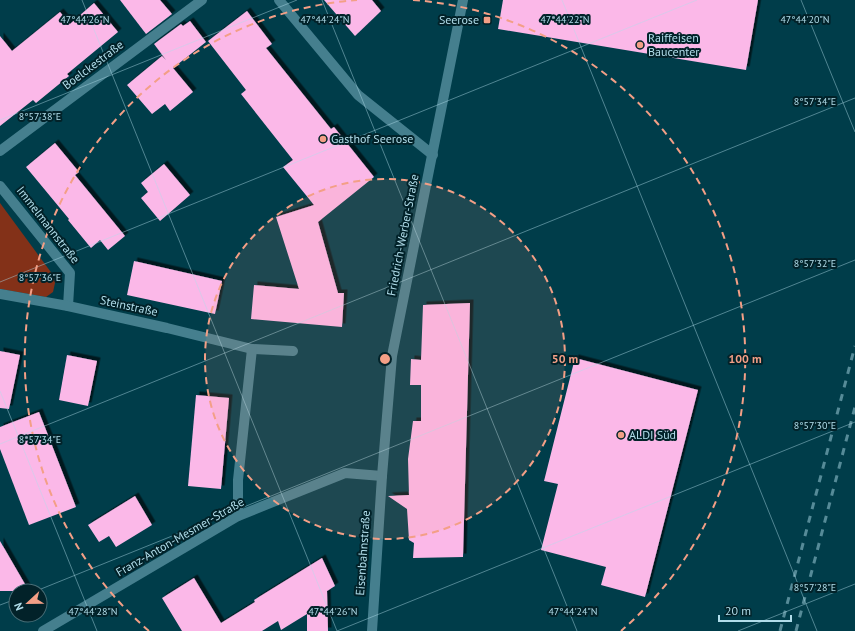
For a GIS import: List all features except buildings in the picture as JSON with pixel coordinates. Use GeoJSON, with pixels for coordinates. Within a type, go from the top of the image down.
{"type":"FeatureCollection","features":[{"type":"Feature","properties":{"kind":"street","name":"Boelckestraße"},"geometry":{"type":"LineString","coordinates":[[0,151],[202,0]]}},
{"type":"Feature","properties":{"kind":"street"},"geometry":{"type":"LineString","coordinates":[[278,0],[358,95],[433,155]]}},
{"type":"Feature","properties":{"kind":"street","name":"Friedrich-Werber-Straße"},"geometry":{"type":"LineString","coordinates":[[382,476],[392,356],[463,0]]}},
{"type":"Feature","properties":{"kind":"street","name":"Immelmannstraße"},"geometry":{"type":"LineString","coordinates":[[0,186],[70,273],[68,306]]}},
{"type":"Feature","properties":{"kind":"street","name":"Steinstraße"},"geometry":{"type":"LineString","coordinates":[[0,294],[68,306],[252,349],[292,351]]}},
{"type":"Feature","properties":{"kind":"street"},"geometry":{"type":"LineString","coordinates":[[238,516],[238,480],[252,349]]}},
{"type":"Feature","properties":{"kind":"street","name":"Franz-Anton-Mesmer-Straße"},"geometry":{"type":"LineString","coordinates":[[43,631],[238,516],[345,473],[382,476]]}},
{"type":"Feature","properties":{"kind":"street","name":"Eisenbahnstraße"},"geometry":{"type":"LineString","coordinates":[[372,631],[372,612],[382,476]]}},
{"type":"Feature","properties":{"kind":"shaded area"},"geometry":{"type":"Polygon","coordinates":[[[0,203],[53,275],[55,283],[53,292],[46,297],[0,289],[0,203]]]}},
{"type":"Feature","properties":{"kind":"railway"},"geometry":{"type":"LineString","coordinates":[[780,631],[855,346]]}},
{"type":"Feature","properties":{"kind":"railway"},"geometry":{"type":"LineString","coordinates":[[796,631],[855,407]]}},
{"type":"Feature","properties":{"kind":"place","name":"Seerose"},"geometry":{"type":"Point","coordinates":[487,20]}},
{"type":"Feature","properties":{"kind":"place","name":"Raiffeisen Baucenter"},"geometry":{"type":"Point","coordinates":[640,45]}},
{"type":"Feature","properties":{"kind":"place","name":"Gasthof Seerose"},"geometry":{"type":"Point","coordinates":[323,139]}},
{"type":"Feature","properties":{"kind":"place","name":"ALDI Süd"},"geometry":{"type":"Point","coordinates":[621,435]}}]}
